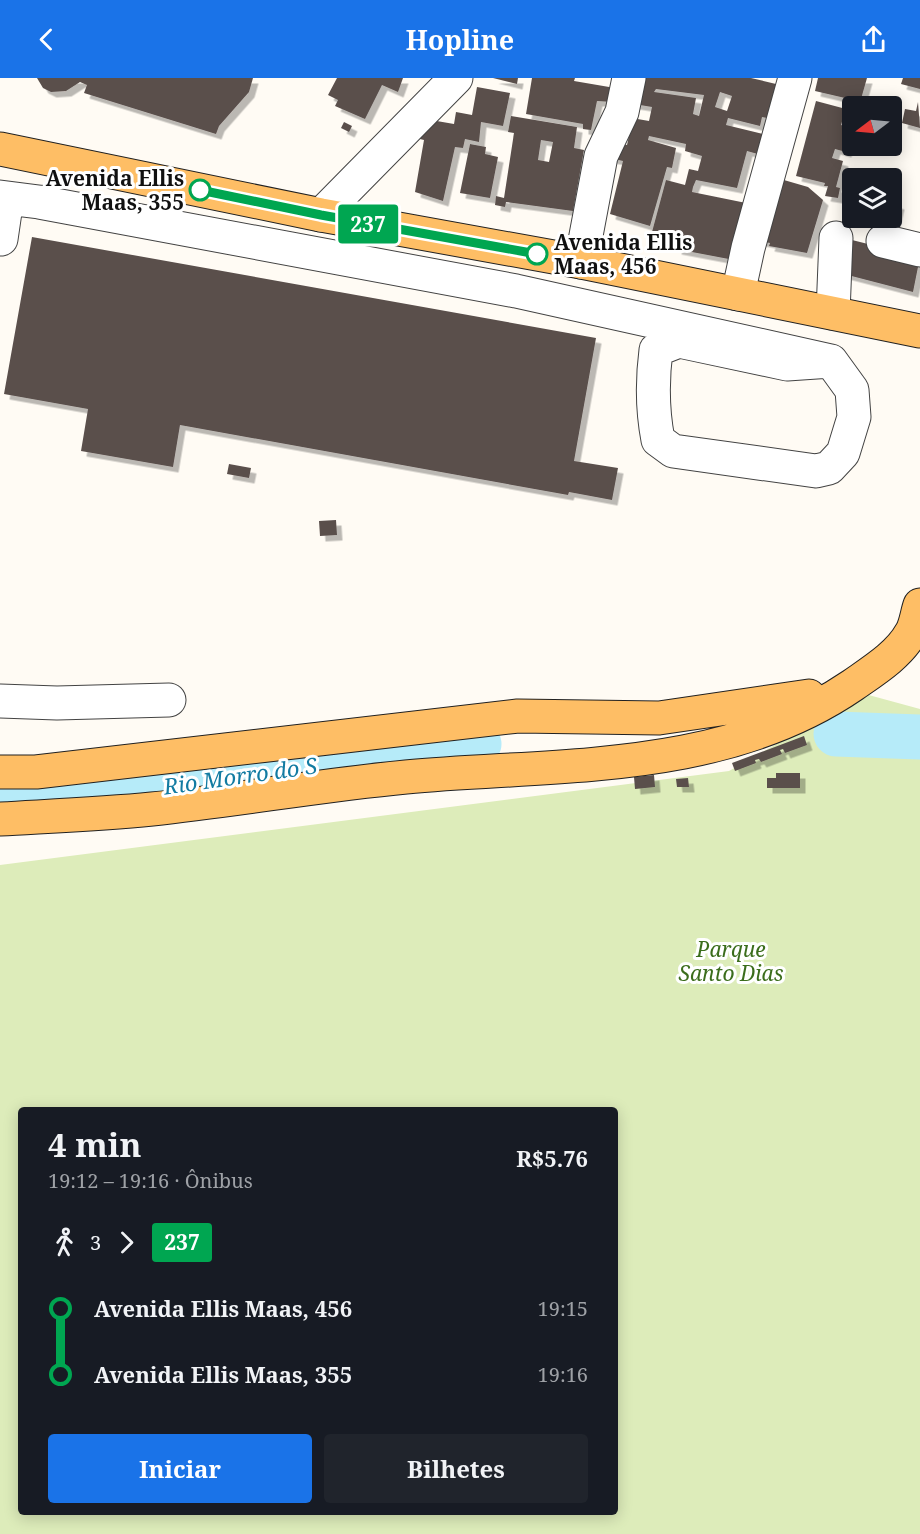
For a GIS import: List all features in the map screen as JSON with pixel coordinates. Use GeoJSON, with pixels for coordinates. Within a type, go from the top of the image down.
{"type":"FeatureCollection","features":[{"type":"Feature","properties":{"kind":"main road"},"geometry":{"type":"LineString","coordinates":[[0,148],[321,215],[581,262],[920,331]]}},
{"type":"Feature","properties":{"kind":"main road"},"geometry":{"type":"LineString","coordinates":[[0,819],[151,809],[406,777],[616,764],[689,752],[761,731],[812,710],[845,690],[896,651],[911,633],[920,605]]}},
{"type":"Feature","properties":{"kind":"main road"},"geometry":{"type":"LineString","coordinates":[[0,772],[36,772],[518,716],[659,718],[756,706],[845,690]]}},
{"type":"Feature","properties":{"kind":"main road"},"geometry":{"type":"LineString","coordinates":[[518,716],[529,740],[529,770]]}},
{"type":"Feature","properties":{"kind":"street"},"geometry":{"type":"LineString","coordinates":[[321,215],[456,78]]}},
{"type":"Feature","properties":{"kind":"street"},"geometry":{"type":"LineString","coordinates":[[581,262],[601,156],[622,112],[629,78]]}},
{"type":"Feature","properties":{"kind":"street"},"geometry":{"type":"LineString","coordinates":[[738,294],[748,248],[795,78]]}},
{"type":"Feature","properties":{"kind":"street"},"geometry":{"type":"LineString","coordinates":[[1,239],[3,197],[516,291],[831,361],[852,390],[854,417],[843,453],[829,468],[816,471],[673,452],[658,440],[653,414],[653,372],[656,350],[679,341],[787,364],[831,361]]}},
{"type":"Feature","properties":{"kind":"street"},"geometry":{"type":"LineString","coordinates":[[833,313],[836,238]]}},
{"type":"Feature","properties":{"kind":"street"},"geometry":{"type":"LineString","coordinates":[[883,241],[920,250]]}},
{"type":"Feature","properties":{"kind":"street"},"geometry":{"type":"LineString","coordinates":[[0,701],[57,704],[169,700]]}},
{"type":"Feature","properties":{"kind":"green space","name":"Parque Santo Dias"},"geometry":{"type":"Polygon","coordinates":[[[865,694],[920,709],[920,1534],[0,1534],[0,865],[729,771],[865,694]]]}},
{"type":"Feature","properties":{"kind":"building"},"geometry":{"type":"Polygon","coordinates":[[[37,78],[253,78],[249,92],[219,126],[216,134],[84,93],[87,85],[80,82],[66,91],[51,92],[43,88],[37,78]]]}},
{"type":"Feature","properties":{"kind":"building"},"geometry":{"type":"Polygon","coordinates":[[[337,78],[403,78],[398,92],[382,85],[365,119],[335,106],[338,100],[328,95],[337,78]]]}},
{"type":"Feature","properties":{"kind":"building"},"geometry":{"type":"Polygon","coordinates":[[[493,78],[518,78],[517,84],[493,78]]]}},
{"type":"Feature","properties":{"kind":"building"},"geometry":{"type":"Polygon","coordinates":[[[532,78],[575,78],[574,81],[615,88],[613,102],[597,101],[591,130],[583,129],[583,124],[526,114],[532,78]]]}},
{"type":"Feature","properties":{"kind":"building"},"geometry":{"type":"Polygon","coordinates":[[[640,78],[751,78],[776,84],[767,118],[762,117],[760,126],[728,118],[726,125],[771,136],[765,156],[747,151],[737,188],[696,180],[693,187],[692,192],[751,204],[734,260],[676,249],[679,240],[652,232],[666,180],[685,185],[689,169],[698,171],[702,156],[685,151],[686,144],[649,136],[648,140],[676,148],[672,168],[667,167],[650,226],[610,214],[623,161],[610,158],[619,143],[627,145],[629,136],[622,134],[626,117],[649,121],[652,107],[634,104],[640,78]],[[656,89],[654,92],[696,98],[693,114],[699,116],[704,95],[656,89]],[[720,92],[715,107],[727,111],[732,96],[720,92]]]}},
{"type":"Feature","properties":{"kind":"building"},"geometry":{"type":"Polygon","coordinates":[[[818,78],[867,78],[862,96],[842,97],[815,91],[818,78]]]}},
{"type":"Feature","properties":{"kind":"building"},"geometry":{"type":"Polygon","coordinates":[[[903,78],[920,78],[920,89],[901,84],[903,78]]]}},
{"type":"Feature","properties":{"kind":"building"},"geometry":{"type":"Polygon","coordinates":[[[477,87],[510,93],[503,126],[481,122],[479,142],[465,139],[463,148],[455,147],[443,201],[415,192],[424,140],[420,139],[422,129],[431,120],[454,124],[456,112],[472,115],[477,87]]]}},
{"type":"Feature","properties":{"kind":"building"},"geometry":{"type":"Polygon","coordinates":[[[816,101],[842,108],[842,151],[835,149],[832,158],[843,161],[836,187],[840,188],[838,198],[825,196],[828,186],[824,186],[825,183],[796,176],[816,101]]]}},
{"type":"Feature","properties":{"kind":"building"},"geometry":{"type":"Polygon","coordinates":[[[918,102],[920,128],[902,123],[905,109],[916,111],[918,102]]]}},
{"type":"Feature","properties":{"kind":"building"},"geometry":{"type":"Polygon","coordinates":[[[511,116],[577,127],[574,148],[584,150],[573,211],[506,202],[505,207],[495,205],[496,196],[504,198],[514,133],[508,132],[511,116]],[[541,140],[538,160],[549,162],[553,142],[541,140]]]}},
{"type":"Feature","properties":{"kind":"building"},"geometry":{"type":"Polygon","coordinates":[[[344,122],[352,126],[349,132],[341,128],[344,122]]]}},
{"type":"Feature","properties":{"kind":"building"},"geometry":{"type":"Polygon","coordinates":[[[470,144],[486,147],[485,154],[498,157],[490,198],[460,193],[470,144]]]}},
{"type":"Feature","properties":{"kind":"building"},"geometry":{"type":"Polygon","coordinates":[[[777,178],[808,187],[823,200],[807,253],[769,246],[770,243],[760,241],[777,178]]]}},
{"type":"Feature","properties":{"kind":"building"},"geometry":{"type":"Polygon","coordinates":[[[32,237],[596,338],[574,461],[618,468],[612,500],[569,492],[568,495],[180,425],[173,467],[81,451],[88,409],[4,394],[32,237]]]}},
{"type":"Feature","properties":{"kind":"building"},"geometry":{"type":"Polygon","coordinates":[[[848,239],[920,257],[913,292],[840,273],[848,239]]]}},
{"type":"Feature","properties":{"kind":"building"},"geometry":{"type":"Polygon","coordinates":[[[229,464],[251,468],[249,478],[227,474],[229,464]]]}},
{"type":"Feature","properties":{"kind":"building"},"geometry":{"type":"Polygon","coordinates":[[[336,520],[337,535],[320,536],[319,521],[336,520]]]}},
{"type":"Feature","properties":{"kind":"building"},"geometry":{"type":"Polygon","coordinates":[[[804,736],[807,745],[785,753],[783,749],[780,750],[782,754],[761,762],[759,759],[755,760],[756,763],[735,771],[732,763],[804,736]]]}},
{"type":"Feature","properties":{"kind":"building"},"geometry":{"type":"Polygon","coordinates":[[[776,773],[800,773],[800,788],[767,788],[767,778],[776,778],[776,773]]]}},
{"type":"Feature","properties":{"kind":"building"},"geometry":{"type":"Polygon","coordinates":[[[654,775],[655,787],[635,789],[634,777],[654,775]]]}},
{"type":"Feature","properties":{"kind":"building"},"geometry":{"type":"Polygon","coordinates":[[[688,778],[689,787],[677,787],[676,779],[688,778]]]}},
{"type":"Feature","properties":{"kind":"waterway","name":"Rio Morro do S"},"geometry":{"type":"LineString","coordinates":[[836,734],[920,737]]}},
{"type":"Feature","properties":{"kind":"waterway","name":"Rio Morro do S"},"geometry":{"type":"LineString","coordinates":[[0,807],[479,744]]}},
{"type":"Feature","properties":{"kind":"bus line","name":"237"},"geometry":{"type":"LineString","coordinates":[[200,190],[321,215],[537,254]]}},
{"type":"Feature","properties":{"kind":"place","name":"Avenida Ellis Maas, 355"},"geometry":{"type":"Point","coordinates":[200,190]}},
{"type":"Feature","properties":{"kind":"place","name":"Avenida Ellis Maas, 456"},"geometry":{"type":"Point","coordinates":[537,254]}}]}
